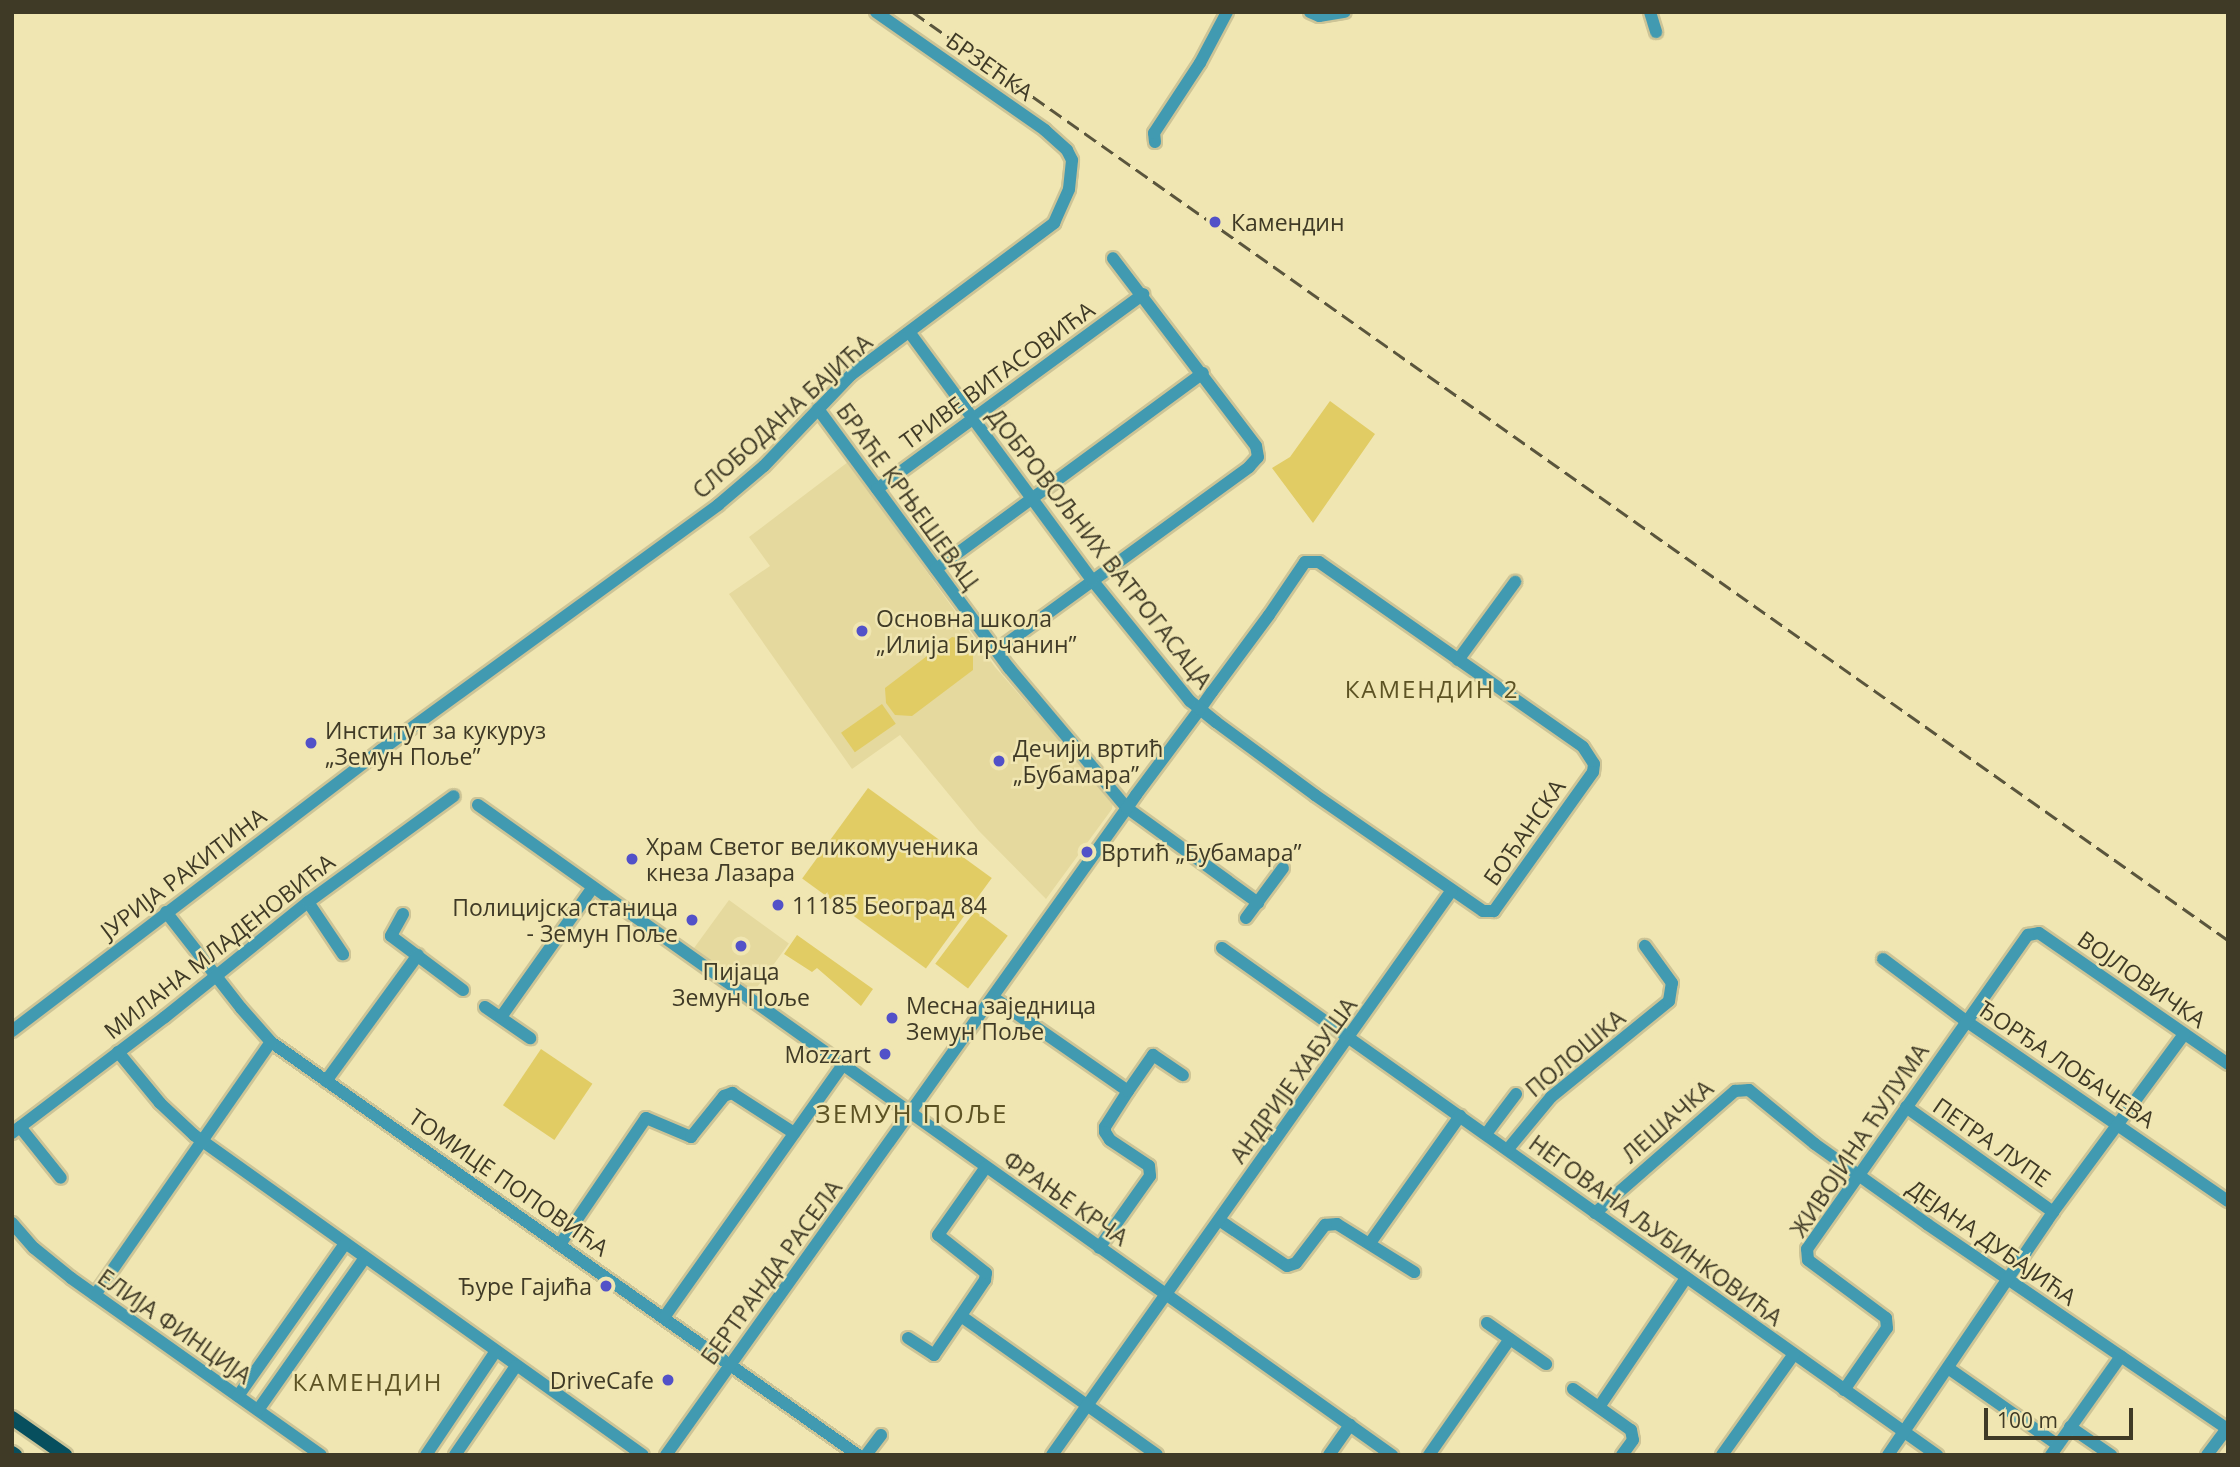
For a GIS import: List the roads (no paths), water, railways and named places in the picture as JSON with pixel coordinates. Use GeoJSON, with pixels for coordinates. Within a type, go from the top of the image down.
{"type":"FeatureCollection","features":[{"type":"Feature","properties":{"kind":"main road"},"geometry":{"type":"LineString","coordinates":[[12,1418],[65,1455]]}},
{"type":"Feature","properties":{"kind":"street","name":"БРЗЕЋКА"},"geometry":{"type":"LineString","coordinates":[[876,12],[1045,130],[1067,150],[1072,160]]}},
{"type":"Feature","properties":{"kind":"street"},"geometry":{"type":"LineString","coordinates":[[1155,142],[1154,133],[1200,63],[1227,12]]}},
{"type":"Feature","properties":{"kind":"street"},"geometry":{"type":"LineString","coordinates":[[1310,12],[1326,16],[1345,12]]}},
{"type":"Feature","properties":{"kind":"street"},"geometry":{"type":"LineString","coordinates":[[1650,12],[1656,32]]}},
{"type":"Feature","properties":{"kind":"street","name":"СЛОБОДАНА БАЈИЋА"},"geometry":{"type":"LineString","coordinates":[[380,750],[718,505],[764,466],[856,370],[1054,223],[1069,189],[1072,160]]}},
{"type":"Feature","properties":{"kind":"street"},"geometry":{"type":"LineString","coordinates":[[996,651],[1249,467],[1258,457],[1256,446],[1203,373],[1113,258]]}},
{"type":"Feature","properties":{"kind":"street","name":"ТРИВЕ ВИТАСОВИЋА"},"geometry":{"type":"LineString","coordinates":[[877,489],[1143,294]]}},
{"type":"Feature","properties":{"kind":"street","name":"ДОБРОВОЉНИХ ВАТРОГАСАЦА"},"geometry":{"type":"LineString","coordinates":[[909,332],[1092,580],[1200,709],[1315,795],[1452,890]]}},
{"type":"Feature","properties":{"kind":"street"},"geometry":{"type":"LineString","coordinates":[[936,569],[1203,373]]}},
{"type":"Feature","properties":{"kind":"street","name":"БРАЋЕ КРЊЕШЕВАЦ"},"geometry":{"type":"LineString","coordinates":[[818,409],[996,651],[1127,808],[1258,902]]}},
{"type":"Feature","properties":{"kind":"street","name":"БЕРТРАНДА РАСЕЛА"},"geometry":{"type":"LineString","coordinates":[[666,1455],[1127,808],[1269,615],[1301,566],[1308,560],[1319,562],[1458,660]]}},
{"type":"Feature","properties":{"kind":"street"},"geometry":{"type":"LineString","coordinates":[[1458,660],[1515,582]]}},
{"type":"Feature","properties":{"kind":"street","name":"БОЂАНСКА"},"geometry":{"type":"LineString","coordinates":[[1452,890],[1483,911],[1494,911],[1593,772],[1594,764],[1589,752],[1458,660]]}},
{"type":"Feature","properties":{"kind":"street","name":"ЈУРИЈА РАКИТИНА"},"geometry":{"type":"LineString","coordinates":[[12,1031],[380,750]]}},
{"type":"Feature","properties":{"kind":"street","name":"МИЛАНА МЛАДЕНОВИЋА"},"geometry":{"type":"LineString","coordinates":[[16,1130],[308,902],[454,796]]}},
{"type":"Feature","properties":{"kind":"street","name":"ФРАЊЕ КРЧА"},"geometry":{"type":"LineString","coordinates":[[478,805],[1392,1455]]}},
{"type":"Feature","properties":{"kind":"street"},"geometry":{"type":"LineString","coordinates":[[1247,918],[1283,868]]}},
{"type":"Feature","properties":{"kind":"street"},"geometry":{"type":"LineString","coordinates":[[501,1017],[593,887]]}},
{"type":"Feature","properties":{"kind":"street","name":"АНДРИЈЕ ХАБУША"},"geometry":{"type":"LineString","coordinates":[[1052,1455],[1351,1037],[1452,890]]}},
{"type":"Feature","properties":{"kind":"street"},"geometry":{"type":"LineString","coordinates":[[308,902],[343,954]]}},
{"type":"Feature","properties":{"kind":"street","name":"ТОМИЦЕ ПОПОВИЋА"},"geometry":{"type":"LineString","coordinates":[[166,912],[271,1042],[561,1243],[858,1455]]}},
{"type":"Feature","properties":{"kind":"street"},"geometry":{"type":"LineString","coordinates":[[403,914],[391,936],[463,990]]}},
{"type":"Feature","properties":{"kind":"street","name":"ЖИВОЈИНА ЋУЛУМА"},"geometry":{"type":"LineString","coordinates":[[1844,1390],[1886,1328],[1886,1318],[1808,1260],[1806,1253],[1966,1021],[2032,932]]}},
{"type":"Feature","properties":{"kind":"street","name":"ВОЈЛОВИЧКА"},"geometry":{"type":"LineString","coordinates":[[2032,932],[2039,933],[2228,1064]]}},
{"type":"Feature","properties":{"kind":"street","name":"ПОЛОШКА"},"geometry":{"type":"LineString","coordinates":[[1507,1149],[1550,1097],[1664,1007],[1673,993],[1672,983],[1645,946]]}},
{"type":"Feature","properties":{"kind":"street","name":"НЕГОВАНА ЉУБИНКОВИЋА"},"geometry":{"type":"LineString","coordinates":[[1222,948],[1937,1455]]}},
{"type":"Feature","properties":{"kind":"street"},"geometry":{"type":"LineString","coordinates":[[326,1080],[418,955]]}},
{"type":"Feature","properties":{"kind":"street","name":"ЂОРЂА ЛОБАЧЕВА"},"geometry":{"type":"LineString","coordinates":[[1883,959],[1966,1021],[2228,1201]]}},
{"type":"Feature","properties":{"kind":"street"},"geometry":{"type":"LineString","coordinates":[[993,998],[1128,1091]]}},
{"type":"Feature","properties":{"kind":"street"},"geometry":{"type":"LineString","coordinates":[[485,1007],[530,1038]]}},
{"type":"Feature","properties":{"kind":"street"},"geometry":{"type":"LineString","coordinates":[[1888,1455],[2053,1212],[2184,1034]]}},
{"type":"Feature","properties":{"kind":"street"},"geometry":{"type":"LineString","coordinates":[[95,1295],[204,1142],[271,1042]]}},
{"type":"Feature","properties":{"kind":"street"},"geometry":{"type":"LineString","coordinates":[[118,1052],[166,1110],[204,1142],[643,1455]]}},
{"type":"Feature","properties":{"kind":"street"},"geometry":{"type":"LineString","coordinates":[[1099,1248],[1150,1176],[1149,1166],[1110,1140],[1105,1127],[1153,1055],[1183,1075]]}},
{"type":"Feature","properties":{"kind":"street"},"geometry":{"type":"LineString","coordinates":[[665,1317],[843,1065]]}},
{"type":"Feature","properties":{"kind":"street","name":"ДЕЈАНА ДУБАЈИЋА"},"geometry":{"type":"LineString","coordinates":[[1735,1091],[1742,1089],[1752,1093],[1858,1175],[2007,1280],[2227,1428]]}},
{"type":"Feature","properties":{"kind":"street","name":"ЛЕШАЧКА"},"geometry":{"type":"LineString","coordinates":[[1595,1213],[1735,1091]]}},
{"type":"Feature","properties":{"kind":"street"},"geometry":{"type":"LineString","coordinates":[[561,1243],[646,1118],[691,1137],[724,1096],[732,1093],[794,1133]]}},
{"type":"Feature","properties":{"kind":"street"},"geometry":{"type":"LineString","coordinates":[[1486,1134],[1516,1094]]}},
{"type":"Feature","properties":{"kind":"street","name":"ПЕТРА ЛУПЕ"},"geometry":{"type":"LineString","coordinates":[[1906,1107],[2053,1212]]}},
{"type":"Feature","properties":{"kind":"street"},"geometry":{"type":"LineString","coordinates":[[1370,1243],[1460,1116]]}},
{"type":"Feature","properties":{"kind":"street"},"geometry":{"type":"LineString","coordinates":[[16,1130],[61,1178]]}},
{"type":"Feature","properties":{"kind":"street"},"geometry":{"type":"LineString","coordinates":[[908,1338],[934,1355],[985,1280],[986,1273],[939,1239],[938,1232],[986,1167]]}},
{"type":"Feature","properties":{"kind":"street"},"geometry":{"type":"LineString","coordinates":[[1219,1220],[1287,1266],[1296,1263],[1328,1224],[1341,1225],[1414,1272]]}},
{"type":"Feature","properties":{"kind":"street","name":"ЕЛИЈА ФИНЦИЈА"},"geometry":{"type":"LineString","coordinates":[[12,1223],[51,1263],[321,1455]]}},
{"type":"Feature","properties":{"kind":"street"},"geometry":{"type":"LineString","coordinates":[[238,1396],[345,1244]]}},
{"type":"Feature","properties":{"kind":"street"},"geometry":{"type":"LineString","coordinates":[[258,1410],[365,1258]]}},
{"type":"Feature","properties":{"kind":"street"},"geometry":{"type":"LineString","coordinates":[[1599,1407],[1686,1278]]}},
{"type":"Feature","properties":{"kind":"street"},"geometry":{"type":"LineString","coordinates":[[961,1316],[1157,1455]]}},
{"type":"Feature","properties":{"kind":"street"},"geometry":{"type":"LineString","coordinates":[[1487,1323],[1546,1364]]}},
{"type":"Feature","properties":{"kind":"street"},"geometry":{"type":"LineString","coordinates":[[1429,1455],[1510,1339]]}},
{"type":"Feature","properties":{"kind":"street"},"geometry":{"type":"LineString","coordinates":[[426,1455],[496,1352]]}},
{"type":"Feature","properties":{"kind":"street"},"geometry":{"type":"LineString","coordinates":[[1722,1455],[1794,1354]]}},
{"type":"Feature","properties":{"kind":"street"},"geometry":{"type":"LineString","coordinates":[[1948,1368],[2055,1450],[2121,1356]]}},
{"type":"Feature","properties":{"kind":"street"},"geometry":{"type":"LineString","coordinates":[[455,1455],[516,1366]]}},
{"type":"Feature","properties":{"kind":"street"},"geometry":{"type":"LineString","coordinates":[[1573,1389],[1633,1433],[1622,1455]]}},
{"type":"Feature","properties":{"kind":"street"},"geometry":{"type":"LineString","coordinates":[[1329,1455],[1350,1425]]}},
{"type":"Feature","properties":{"kind":"street"},"geometry":{"type":"LineString","coordinates":[[2070,1427],[2111,1455]]}},
{"type":"Feature","properties":{"kind":"street"},"geometry":{"type":"LineString","coordinates":[[2207,1455],[2227,1428]]}},
{"type":"Feature","properties":{"kind":"street"},"geometry":{"type":"LineString","coordinates":[[866,1455],[881,1435]]}},
{"type":"Feature","properties":{"kind":"railway"},"geometry":{"type":"LineString","coordinates":[[913,12],[2228,940]]}},
{"type":"Feature","properties":{"kind":"place","name":"Камендин"},"geometry":{"type":"Point","coordinates":[1215,222]}},
{"type":"Feature","properties":{"kind":"place","name":"Основна школа „Илија Бирчанин”"},"geometry":{"type":"Point","coordinates":[862,631]}},
{"type":"Feature","properties":{"kind":"place","name":"Институт за кукуруз „Земун Поље”"},"geometry":{"type":"Point","coordinates":[311,743]}},
{"type":"Feature","properties":{"kind":"place","name":"Дечији вртић „Бубамара”"},"geometry":{"type":"Point","coordinates":[999,761]}},
{"type":"Feature","properties":{"kind":"place","name":"Вртић „Бубамара”"},"geometry":{"type":"Point","coordinates":[1087,852]}},
{"type":"Feature","properties":{"kind":"place","name":"Храм Светог великомученика кнеза Лазара"},"geometry":{"type":"Point","coordinates":[632,859]}},
{"type":"Feature","properties":{"kind":"place","name":"11185 Београд 84"},"geometry":{"type":"Point","coordinates":[778,905]}},
{"type":"Feature","properties":{"kind":"place","name":"Полицијска станица - Земун Поље"},"geometry":{"type":"Point","coordinates":[692,920]}},
{"type":"Feature","properties":{"kind":"place","name":"Пијаца Земун Поље"},"geometry":{"type":"Point","coordinates":[741,946]}},
{"type":"Feature","properties":{"kind":"place","name":"Месна заједница Земун Поље"},"geometry":{"type":"Point","coordinates":[892,1018]}},
{"type":"Feature","properties":{"kind":"place","name":"Mozzart"},"geometry":{"type":"Point","coordinates":[885,1054]}},
{"type":"Feature","properties":{"kind":"place","name":"Ђуре Гајића"},"geometry":{"type":"Point","coordinates":[606,1286]}},
{"type":"Feature","properties":{"kind":"place","name":"DriveCafe"},"geometry":{"type":"Point","coordinates":[668,1380]}},
{"type":"Feature","properties":{"kind":"district","name":"КАМЕНДИН 2"},"geometry":{"type":"Point","coordinates":[1432,689]}},
{"type":"Feature","properties":{"kind":"district","name":"ЗЕМУН ПОЉЕ"},"geometry":{"type":"Point","coordinates":[912,1114]}},
{"type":"Feature","properties":{"kind":"district","name":"КАМЕНДИН"},"geometry":{"type":"Point","coordinates":[368,1382]}}]}
